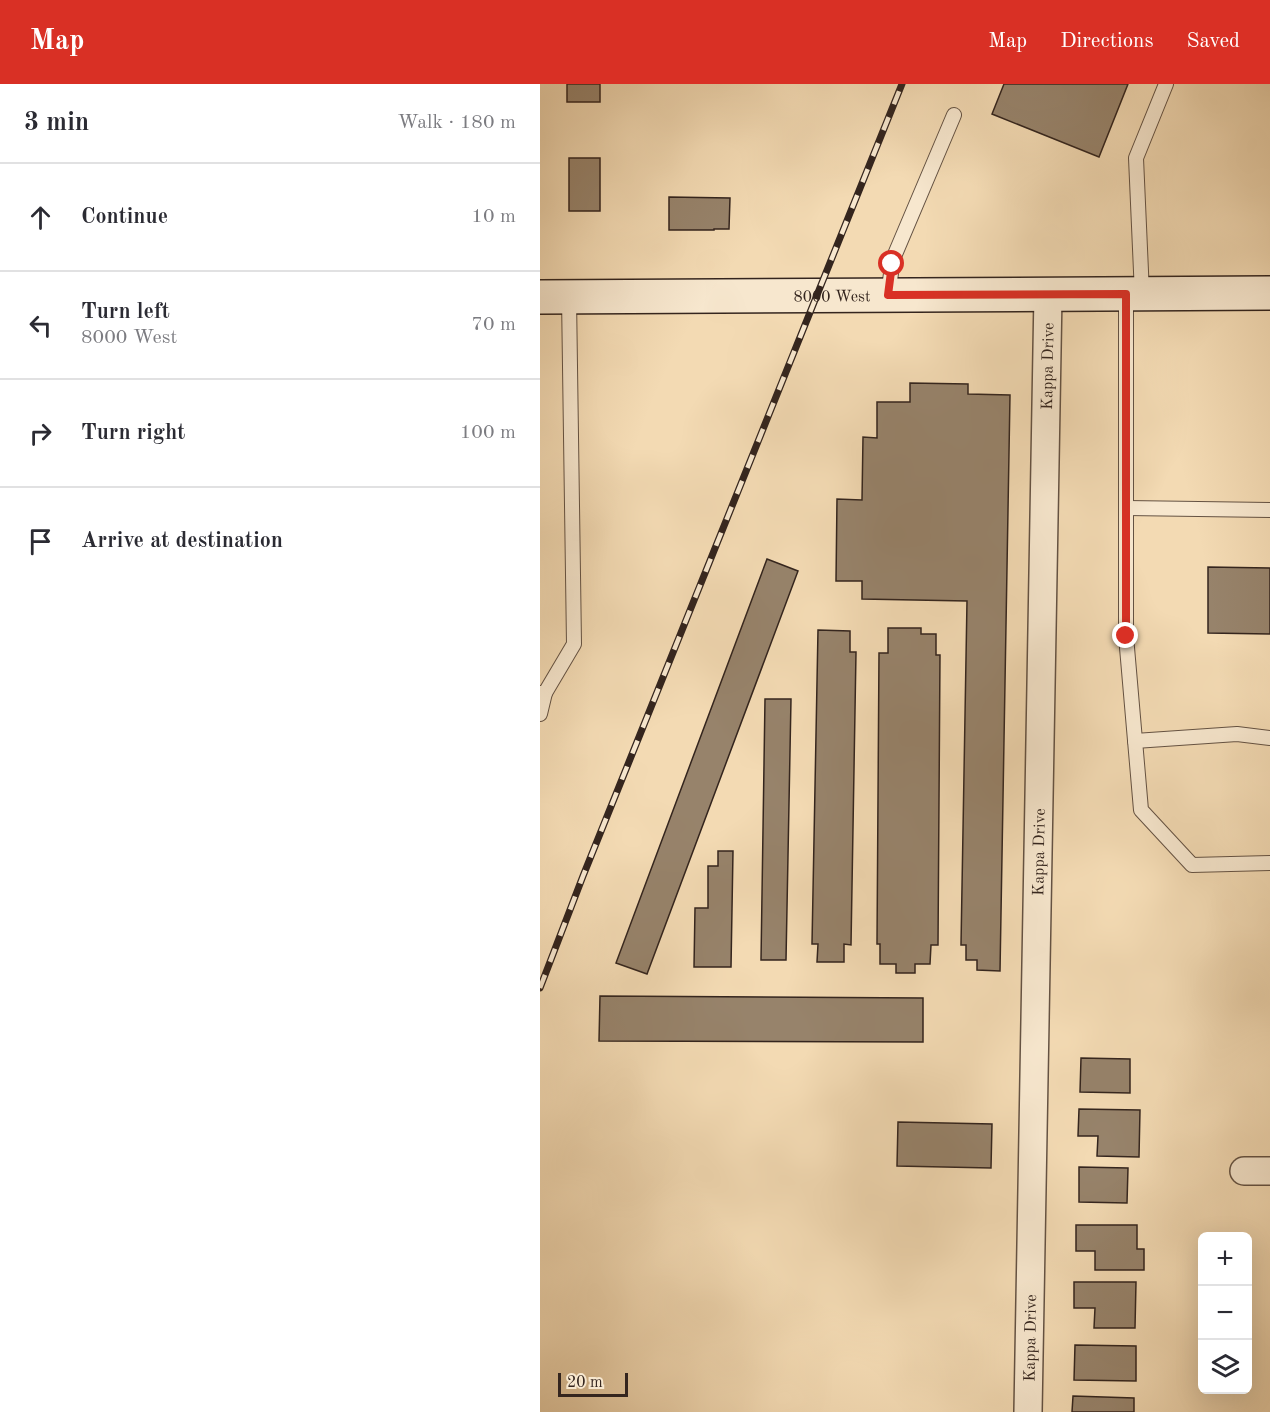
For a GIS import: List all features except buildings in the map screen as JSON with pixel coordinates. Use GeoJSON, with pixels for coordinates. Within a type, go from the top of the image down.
{"type":"FeatureCollection","features":[{"type":"Feature","properties":{"kind":"street","name":"8000 West"},"geometry":{"type":"LineString","coordinates":[[554,297],[1270,293]]}},
{"type":"Feature","properties":{"kind":"street","name":"Kappa Drive"},"geometry":{"type":"LineString","coordinates":[[1028,1412],[1048,294]]}},
{"type":"Feature","properties":{"kind":"lane"},"geometry":{"type":"LineString","coordinates":[[1166,84],[1137,158],[1127,508],[1126,636],[1141,810],[1192,865],[1270,863]]}},
{"type":"Feature","properties":{"kind":"lane"},"geometry":{"type":"LineString","coordinates":[[888,295],[893,259],[954,115]]}},
{"type":"Feature","properties":{"kind":"lane"},"geometry":{"type":"LineString","coordinates":[[540,714],[543,693],[574,644],[554,297]]}},
{"type":"Feature","properties":{"kind":"lane"},"geometry":{"type":"LineString","coordinates":[[1127,508],[1270,510]]}},
{"type":"Feature","properties":{"kind":"lane"},"geometry":{"type":"LineString","coordinates":[[1135,741],[1237,734],[1270,738]]}},
{"type":"Feature","properties":{"kind":"railway"},"geometry":{"type":"LineString","coordinates":[[540,988],[902,84]]}},
{"type":"Feature","properties":{"kind":"route"},"geometry":{"type":"LineString","coordinates":[[892,264],[888,295],[1126,294],[1126,636]]}}]}
